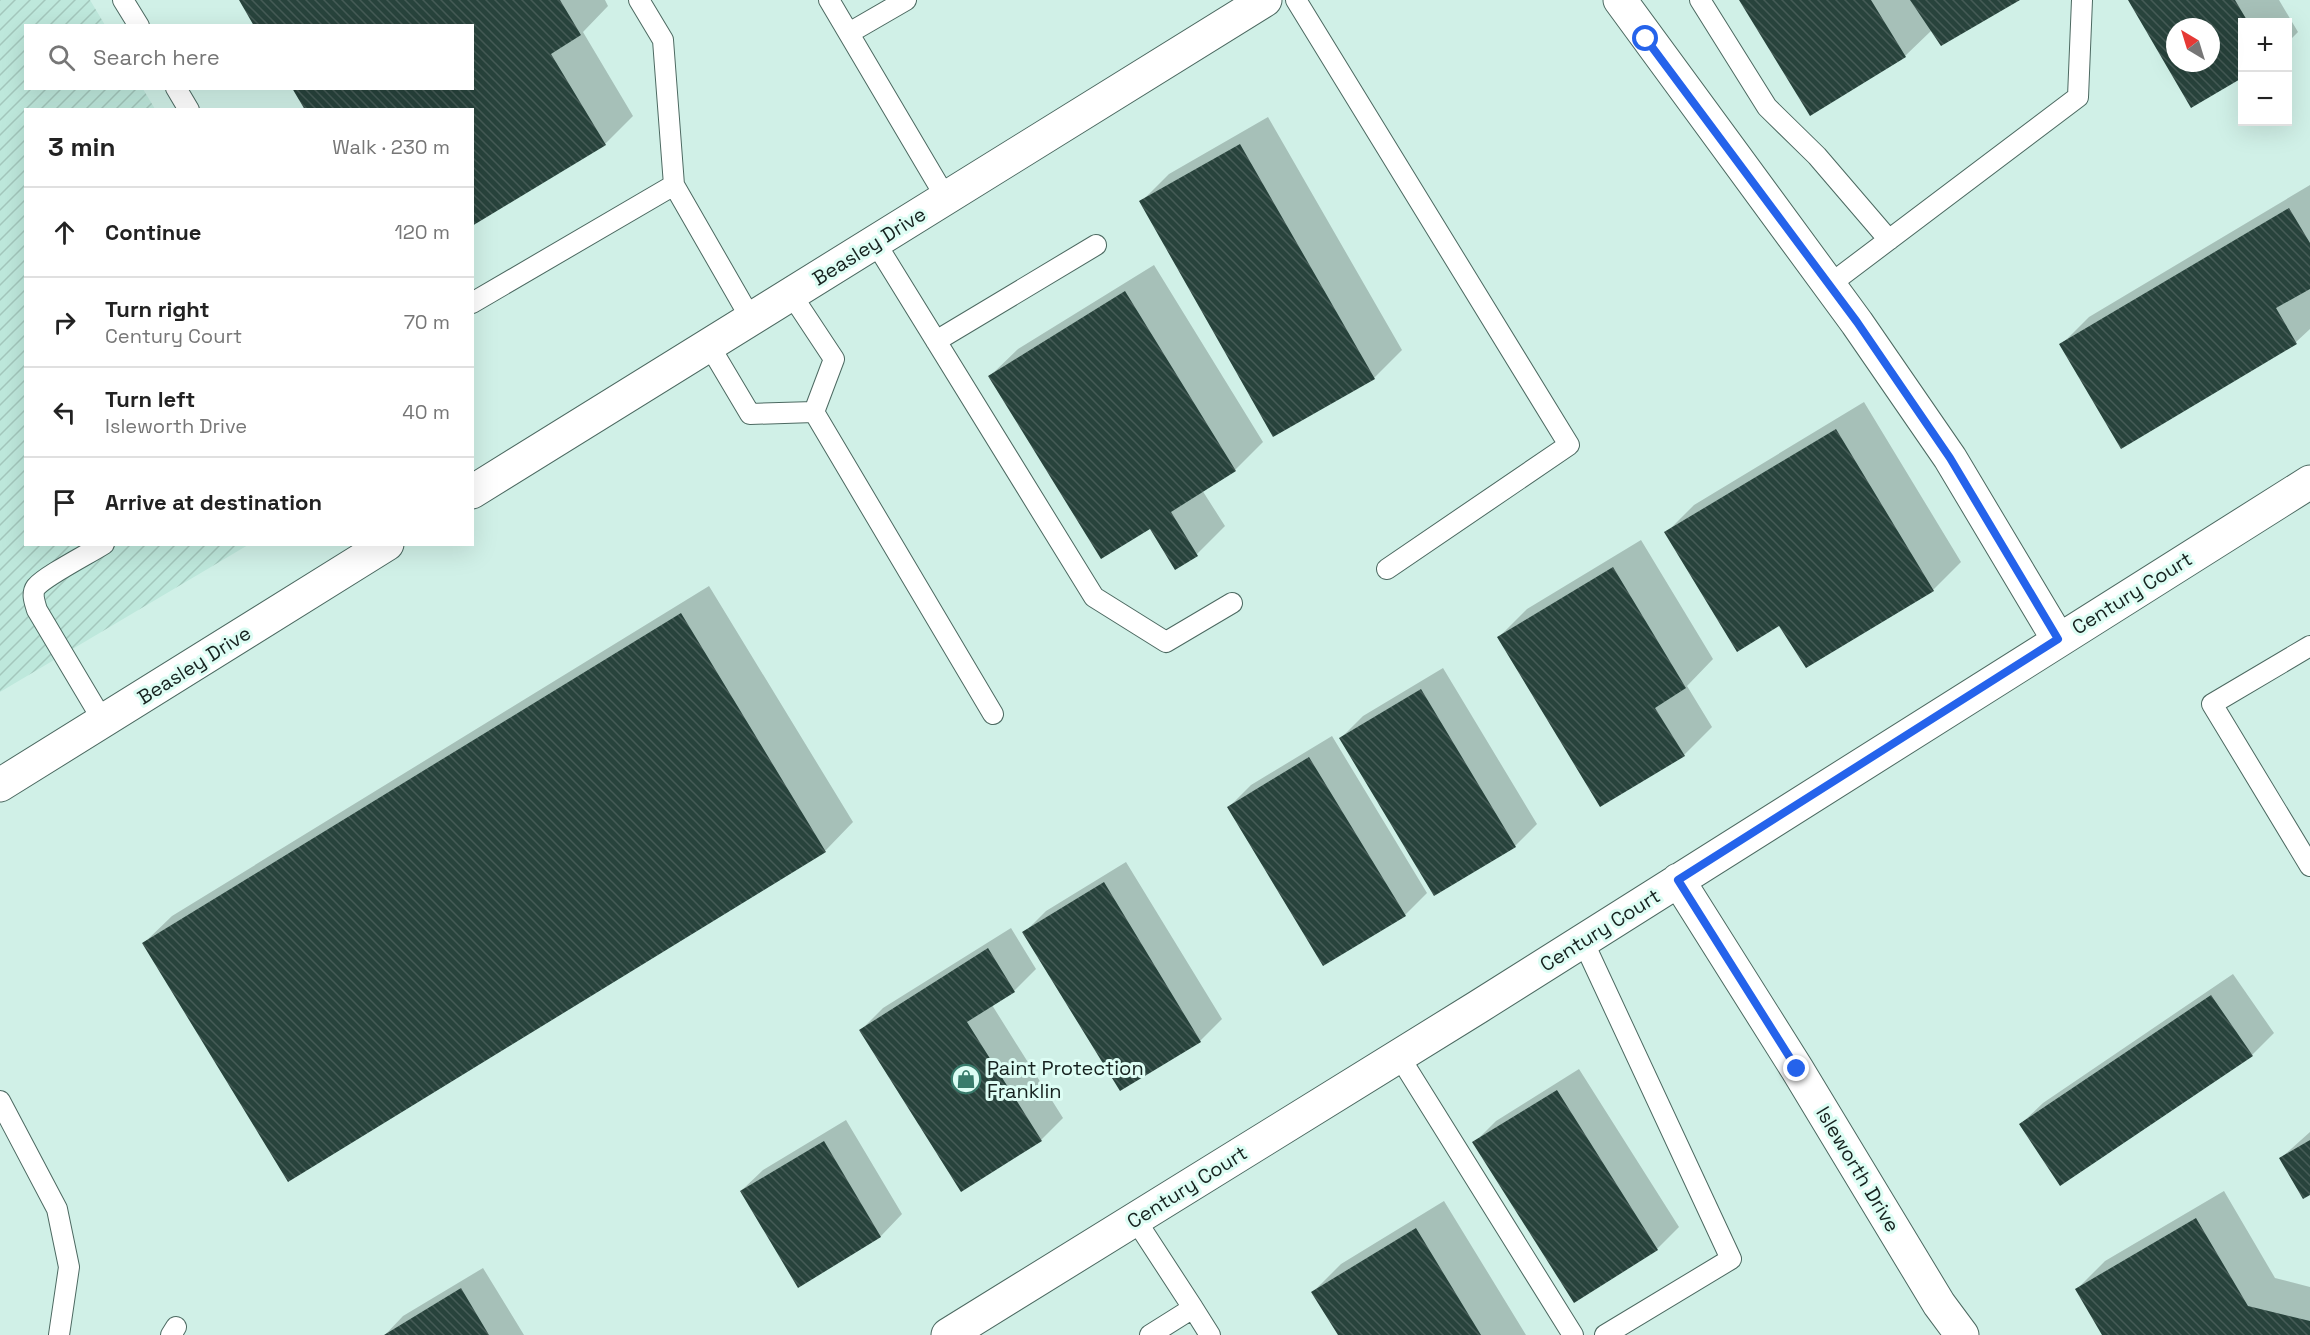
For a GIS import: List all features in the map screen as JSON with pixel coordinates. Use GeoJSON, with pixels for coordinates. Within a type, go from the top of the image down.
{"type":"FeatureCollection","features":[{"type":"Feature","properties":{"kind":"street","name":"Beasley Drive"},"geometry":{"type":"LineString","coordinates":[[474,491],[1265,0]]}},
{"type":"Feature","properties":{"kind":"street"},"geometry":{"type":"LineString","coordinates":[[1620,0],[1829,285],[1950,458],[2058,639]]}},
{"type":"Feature","properties":{"kind":"street","name":"Century Court"},"geometry":{"type":"LineString","coordinates":[[948,1335],[1583,941],[2310,482]]}},
{"type":"Feature","properties":{"kind":"street","name":"Beasley Drive"},"geometry":{"type":"LineString","coordinates":[[0,785],[384,546]]}},
{"type":"Feature","properties":{"kind":"street","name":"Isleworth Drive"},"geometry":{"type":"LineString","coordinates":[[1678,880],[1797,1069],[1939,1304],[1962,1335]]}},
{"type":"Feature","properties":{"kind":"lane"},"geometry":{"type":"LineString","coordinates":[[123,0],[138,24]]}},
{"type":"Feature","properties":{"kind":"lane"},"geometry":{"type":"LineString","coordinates":[[639,0],[663,40],[674,185],[751,319]]}},
{"type":"Feature","properties":{"kind":"lane"},"geometry":{"type":"LineString","coordinates":[[829,0],[946,198]]}},
{"type":"Feature","properties":{"kind":"lane"},"geometry":{"type":"LineString","coordinates":[[849,33],[906,0]]}},
{"type":"Feature","properties":{"kind":"lane"},"geometry":{"type":"LineString","coordinates":[[1296,0],[1569,445],[1387,569]]}},
{"type":"Feature","properties":{"kind":"lane"},"geometry":{"type":"LineString","coordinates":[[1700,0],[1767,107],[1817,156],[1889,240]]}},
{"type":"Feature","properties":{"kind":"lane"},"geometry":{"type":"LineString","coordinates":[[1829,285],[2078,97],[2082,0]]}},
{"type":"Feature","properties":{"kind":"lane"},"geometry":{"type":"LineString","coordinates":[[177,90],[188,108]]}},
{"type":"Feature","properties":{"kind":"lane"},"geometry":{"type":"LineString","coordinates":[[474,302],[674,185]]}},
{"type":"Feature","properties":{"kind":"lane"},"geometry":{"type":"LineString","coordinates":[[875,242],[1094,597],[1166,642],[1232,603]]}},
{"type":"Feature","properties":{"kind":"lane"},"geometry":{"type":"LineString","coordinates":[[936,341],[1096,245]]}},
{"type":"Feature","properties":{"kind":"lane"},"geometry":{"type":"LineString","coordinates":[[791,294],[834,359],[814,412]]}},
{"type":"Feature","properties":{"kind":"lane"},"geometry":{"type":"LineString","coordinates":[[709,345],[750,414],[814,412]]}},
{"type":"Feature","properties":{"kind":"lane"},"geometry":{"type":"LineString","coordinates":[[814,412],[993,714]]}},
{"type":"Feature","properties":{"kind":"lane"},"geometry":{"type":"LineString","coordinates":[[101,546],[45,580],[35,588],[33,596],[37,610],[103,721]]}},
{"type":"Feature","properties":{"kind":"lane"},"geometry":{"type":"LineString","coordinates":[[2310,646],[2212,704],[2310,866]]}},
{"type":"Feature","properties":{"kind":"lane"},"geometry":{"type":"LineString","coordinates":[[1583,941],[1731,1259],[1605,1335]]}},
{"type":"Feature","properties":{"kind":"lane"},"geometry":{"type":"LineString","coordinates":[[1399,1056],[1573,1335]]}},
{"type":"Feature","properties":{"kind":"lane"},"geometry":{"type":"LineString","coordinates":[[0,1101],[57,1209],[69,1266],[59,1335]]}},
{"type":"Feature","properties":{"kind":"lane"},"geometry":{"type":"LineString","coordinates":[[1135,1219],[1210,1335]]}},
{"type":"Feature","properties":{"kind":"lane"},"geometry":{"type":"LineString","coordinates":[[1150,1335],[1193,1308]]}},
{"type":"Feature","properties":{"kind":"shaded area"},"geometry":{"type":"Polygon","coordinates":[[[0,0],[90,0],[104,24],[24,24],[24,90],[144,90],[154,108],[24,108],[24,546],[246,546],[0,692],[0,0]]]}},
{"type":"Feature","properties":{"kind":"building"},"geometry":{"type":"Polygon","coordinates":[[[239,0],[560,0],[581,35],[551,54],[606,145],[474,225],[474,108],[304,108],[293,90],[474,90],[474,24],[253,24],[239,0]]]}},
{"type":"Feature","properties":{"kind":"building"},"geometry":{"type":"Polygon","coordinates":[[[1739,0],[1871,0],[1906,57],[1810,116],[1739,0]]]}},
{"type":"Feature","properties":{"kind":"building"},"geometry":{"type":"Polygon","coordinates":[[[1910,0],[2020,0],[1941,46],[1910,0]]]}},
{"type":"Feature","properties":{"kind":"building"},"geometry":{"type":"Polygon","coordinates":[[[2128,0],[2235,0],[2246,18],[2238,18],[2238,80],[2191,108],[2170,72],[2220,72],[2220,18],[2166,18],[2166,65],[2128,0]]]}},
{"type":"Feature","properties":{"kind":"building"},"geometry":{"type":"Polygon","coordinates":[[[1240,144],[1375,379],[1273,437],[1139,201],[1240,144]]]}},
{"type":"Feature","properties":{"kind":"building"},"geometry":{"type":"Polygon","coordinates":[[[2289,208],[2310,243],[2310,289],[2276,308],[2297,344],[2121,449],[2059,344],[2289,208]]]}},
{"type":"Feature","properties":{"kind":"building"},"geometry":{"type":"Polygon","coordinates":[[[1125,291],[1236,471],[1171,512],[1198,556],[1175,570],[1150,529],[1101,559],[988,376],[1125,291]]]}},
{"type":"Feature","properties":{"kind":"building"},"geometry":{"type":"Polygon","coordinates":[[[1836,429],[1934,591],[1806,668],[1779,626],[1737,652],[1664,532],[1836,429]]]}},
{"type":"Feature","properties":{"kind":"building"},"geometry":{"type":"Polygon","coordinates":[[[1613,567],[1686,688],[1655,708],[1685,756],[1600,807],[1497,637],[1613,567]]]}},
{"type":"Feature","properties":{"kind":"building"},"geometry":{"type":"Polygon","coordinates":[[[681,613],[826,852],[288,1182],[142,943],[681,613]]]}},
{"type":"Feature","properties":{"kind":"building"},"geometry":{"type":"Polygon","coordinates":[[[1421,689],[1516,847],[1434,896],[1339,738],[1421,689]]]}},
{"type":"Feature","properties":{"kind":"building"},"geometry":{"type":"Polygon","coordinates":[[[1309,757],[1406,916],[1323,966],[1227,807],[1309,757]]]}},
{"type":"Feature","properties":{"kind":"building"},"geometry":{"type":"Polygon","coordinates":[[[1104,882],[1201,1042],[1120,1091],[1022,932],[1104,882]]]}},
{"type":"Feature","properties":{"kind":"building"},"geometry":{"type":"Polygon","coordinates":[[[988,948],[1015,992],[967,1022],[1042,1141],[961,1192],[859,1030],[988,948]]]}},
{"type":"Feature","properties":{"kind":"building"},"geometry":{"type":"Polygon","coordinates":[[[2211,995],[2253,1056],[2060,1186],[2019,1124],[2211,995]]]}},
{"type":"Feature","properties":{"kind":"building"},"geometry":{"type":"Polygon","coordinates":[[[1557,1090],[1658,1250],[1574,1303],[1472,1142],[1557,1090]]]}},
{"type":"Feature","properties":{"kind":"building"},"geometry":{"type":"Polygon","coordinates":[[[2310,1140],[2310,1195],[2303,1199],[2279,1158],[2310,1140]]]}},
{"type":"Feature","properties":{"kind":"building"},"geometry":{"type":"Polygon","coordinates":[[[824,1141],[881,1237],[798,1288],[740,1191],[824,1141]]]}},
{"type":"Feature","properties":{"kind":"building"},"geometry":{"type":"Polygon","coordinates":[[[2196,1218],[2248,1306],[2310,1321],[2310,1335],[2102,1335],[2075,1289],[2196,1218]]]}},
{"type":"Feature","properties":{"kind":"building"},"geometry":{"type":"Polygon","coordinates":[[[1416,1228],[1481,1335],[1338,1335],[1311,1292],[1416,1228]]]}},
{"type":"Feature","properties":{"kind":"building"},"geometry":{"type":"Polygon","coordinates":[[[461,1288],[489,1335],[384,1335],[461,1288]]]}},
{"type":"Feature","properties":{"kind":"place","name":"Paint Protection Franklin"},"geometry":{"type":"Point","coordinates":[966,1079]}},
{"type":"Feature","properties":{"kind":"route"},"geometry":{"type":"LineString","coordinates":[[1646,39],[1857,322],[1950,458],[2019,570],[2058,639],[1678,880],[1797,1069]]}}]}
